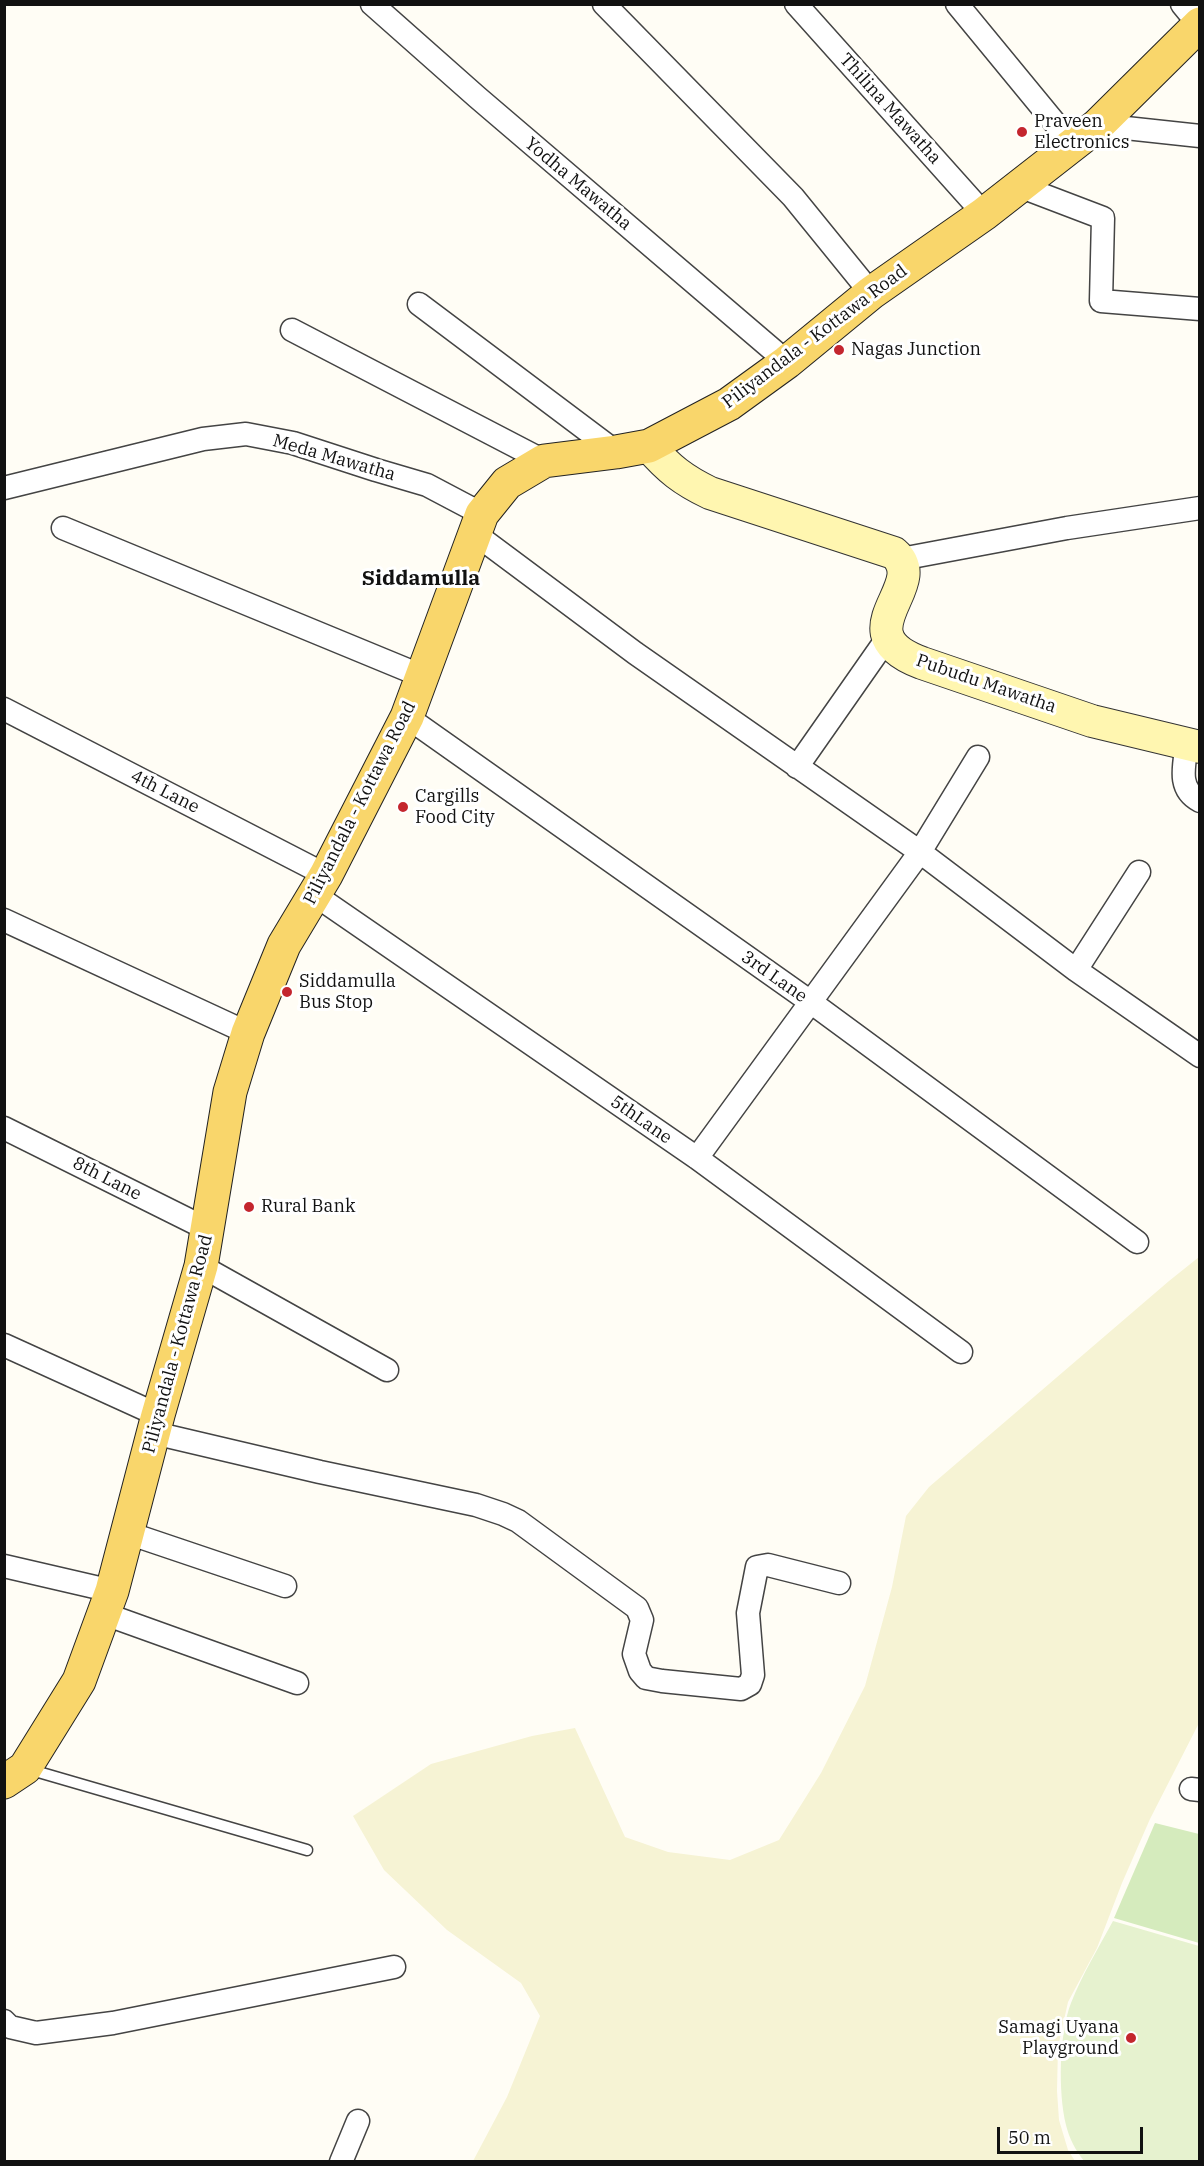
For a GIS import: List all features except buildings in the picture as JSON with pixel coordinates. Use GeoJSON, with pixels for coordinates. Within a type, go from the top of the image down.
{"type":"FeatureCollection","features":[{"type":"Feature","properties":{"kind":"main road","name":"Piliyandala - Kottawa Road"},"geometry":{"type":"LineString","coordinates":[[15,1775],[79,1681],[107,1602],[201,1266],[230,1092],[248,1033],[284,945],[321,885],[407,717],[478,523],[507,483],[544,461],[649,446],[729,404],[787,362],[871,293],[984,214],[1098,125],[1195,20]]}},
{"type":"Feature","properties":{"kind":"street","name":"Yodha Mawatha"},"geometry":{"type":"LineString","coordinates":[[372,4],[477,97],[787,362]]}},
{"type":"Feature","properties":{"kind":"street"},"geometry":{"type":"LineString","coordinates":[[604,4],[793,196],[871,293]]}},
{"type":"Feature","properties":{"kind":"street","name":"Thilina Mawatha"},"geometry":{"type":"LineString","coordinates":[[796,4],[984,214]]}},
{"type":"Feature","properties":{"kind":"street"},"geometry":{"type":"LineString","coordinates":[[957,4],[1073,145]]}},
{"type":"Feature","properties":{"kind":"street"},"geometry":{"type":"LineString","coordinates":[[1098,125],[1200,136]]}},
{"type":"Feature","properties":{"kind":"street"},"geometry":{"type":"LineString","coordinates":[[1019,186],[1102,218],[1101,300],[1200,309]]}},
{"type":"Feature","properties":{"kind":"street"},"geometry":{"type":"LineString","coordinates":[[419,304],[616,452]]}},
{"type":"Feature","properties":{"kind":"street"},"geometry":{"type":"LineString","coordinates":[[292,330],[544,461]]}},
{"type":"Feature","properties":{"kind":"street","name":"Meda Mawatha"},"geometry":{"type":"LineString","coordinates":[[4,488],[203,439],[246,434],[293,443],[427,485],[478,523],[635,653],[921,852],[1076,970],[1200,1056]]}},
{"type":"Feature","properties":{"kind":"street"},"geometry":{"type":"LineString","coordinates":[[649,446],[670,469],[687,482],[710,493],[884,548],[901,559],[905,571],[904,580],[890,611],[887,626],[888,637],[797,767]]}},
{"type":"Feature","properties":{"kind":"street"},"geometry":{"type":"LineString","coordinates":[[901,559],[1066,528],[1200,508]]}},
{"type":"Feature","properties":{"kind":"street"},"geometry":{"type":"LineString","coordinates":[[63,528],[422,676]]}},
{"type":"Feature","properties":{"kind":"street","name":"Pubudu Mawatha"},"geometry":{"type":"LineString","coordinates":[[888,637],[898,652],[922,663],[1092,721],[1193,746]]}},
{"type":"Feature","properties":{"kind":"street","name":"4th Lane"},"geometry":{"type":"LineString","coordinates":[[4,709],[321,885]]}},
{"type":"Feature","properties":{"kind":"street","name":"3rd Lane"},"geometry":{"type":"LineString","coordinates":[[407,717],[812,1003],[1137,1242]]}},
{"type":"Feature","properties":{"kind":"street"},"geometry":{"type":"LineString","coordinates":[[1193,746],[1182,781],[1192,797],[1200,801]]}},
{"type":"Feature","properties":{"kind":"street"},"geometry":{"type":"LineString","coordinates":[[697,1158],[921,852],[978,757]]}},
{"type":"Feature","properties":{"kind":"street"},"geometry":{"type":"LineString","coordinates":[[1076,970],[1139,872]]}},
{"type":"Feature","properties":{"kind":"street","name":"5thLane"},"geometry":{"type":"LineString","coordinates":[[321,885],[961,1352]]}},
{"type":"Feature","properties":{"kind":"street"},"geometry":{"type":"LineString","coordinates":[[4,920],[248,1033]]}},
{"type":"Feature","properties":{"kind":"street","name":"8th Lane"},"geometry":{"type":"LineString","coordinates":[[4,1128],[208,1230]]}},
{"type":"Feature","properties":{"kind":"street"},"geometry":{"type":"LineString","coordinates":[[201,1266],[387,1370]]}},
{"type":"Feature","properties":{"kind":"street"},"geometry":{"type":"LineString","coordinates":[[4,1345],[156,1424],[320,1472],[476,1505],[518,1521],[637,1608],[642,1620],[634,1654],[640,1671],[646,1678],[741,1689],[750,1684],[753,1675],[748,1613],[757,1567],[768,1565],[839,1583]]}},
{"type":"Feature","properties":{"kind":"street"},"geometry":{"type":"LineString","coordinates":[[128,1533],[285,1586]]}},
{"type":"Feature","properties":{"kind":"street"},"geometry":{"type":"LineString","coordinates":[[4,1566],[107,1602],[297,1683]]}},
{"type":"Feature","properties":{"kind":"street"},"geometry":{"type":"LineString","coordinates":[[4,2021],[10,2027],[36,2033],[113,2023],[394,1967]]}},
{"type":"Feature","properties":{"kind":"street"},"geometry":{"type":"LineString","coordinates":[[341,2162],[358,2121]]}},
{"type":"Feature","properties":{"kind":"lane"},"geometry":{"type":"LineString","coordinates":[[15,1775],[307,1850]]}},
{"type":"Feature","properties":{"kind":"shaded area"},"geometry":{"type":"Polygon","coordinates":[[[1199,1257],[1199,1723],[1150,1819],[1097,1948],[1068,2002],[1058,2047],[1057,2091],[1059,2120],[1068,2150],[1075,2161],[473,2161],[507,2097],[540,2016],[521,1983],[447,1930],[384,1870],[353,1816],[431,1764],[532,1736],[575,1728],[625,1837],[668,1852],[730,1860],[779,1840],[821,1773],[865,1686],[892,1587],[906,1516],[929,1487],[1199,1257]]]}},
{"type":"Feature","properties":{"kind":"green space"},"geometry":{"type":"Polygon","coordinates":[[[1155,1823],[1199,1834],[1199,1943],[1114,1918],[1155,1823]]]}},
{"type":"Feature","properties":{"kind":"green space","name":"Samagi Uyana Playground"},"geometry":{"type":"Polygon","coordinates":[[[1113,1921],[1199,1946],[1199,2161],[1084,2161],[1069,2135],[1063,2112],[1061,2080],[1064,2030],[1071,2003],[1080,1982],[1113,1921]]]}},
{"type":"Feature","properties":{"kind":"place","name":"Praveen Electronics"},"geometry":{"type":"Point","coordinates":[1022,132]}},
{"type":"Feature","properties":{"kind":"place","name":"Nagas Junction"},"geometry":{"type":"Point","coordinates":[839,350]}},
{"type":"Feature","properties":{"kind":"place","name":"Cargills Food City"},"geometry":{"type":"Point","coordinates":[403,807]}},
{"type":"Feature","properties":{"kind":"place","name":"Siddamulla Bus Stop"},"geometry":{"type":"Point","coordinates":[287,992]}},
{"type":"Feature","properties":{"kind":"place","name":"Rural Bank"},"geometry":{"type":"Point","coordinates":[249,1207]}},
{"type":"Feature","properties":{"kind":"place","name":"Samagi Uyana Playground"},"geometry":{"type":"Point","coordinates":[1131,2038]}},
{"type":"Feature","properties":{"kind":"district","name":"Siddamulla"},"geometry":{"type":"Point","coordinates":[421,579]}}]}
